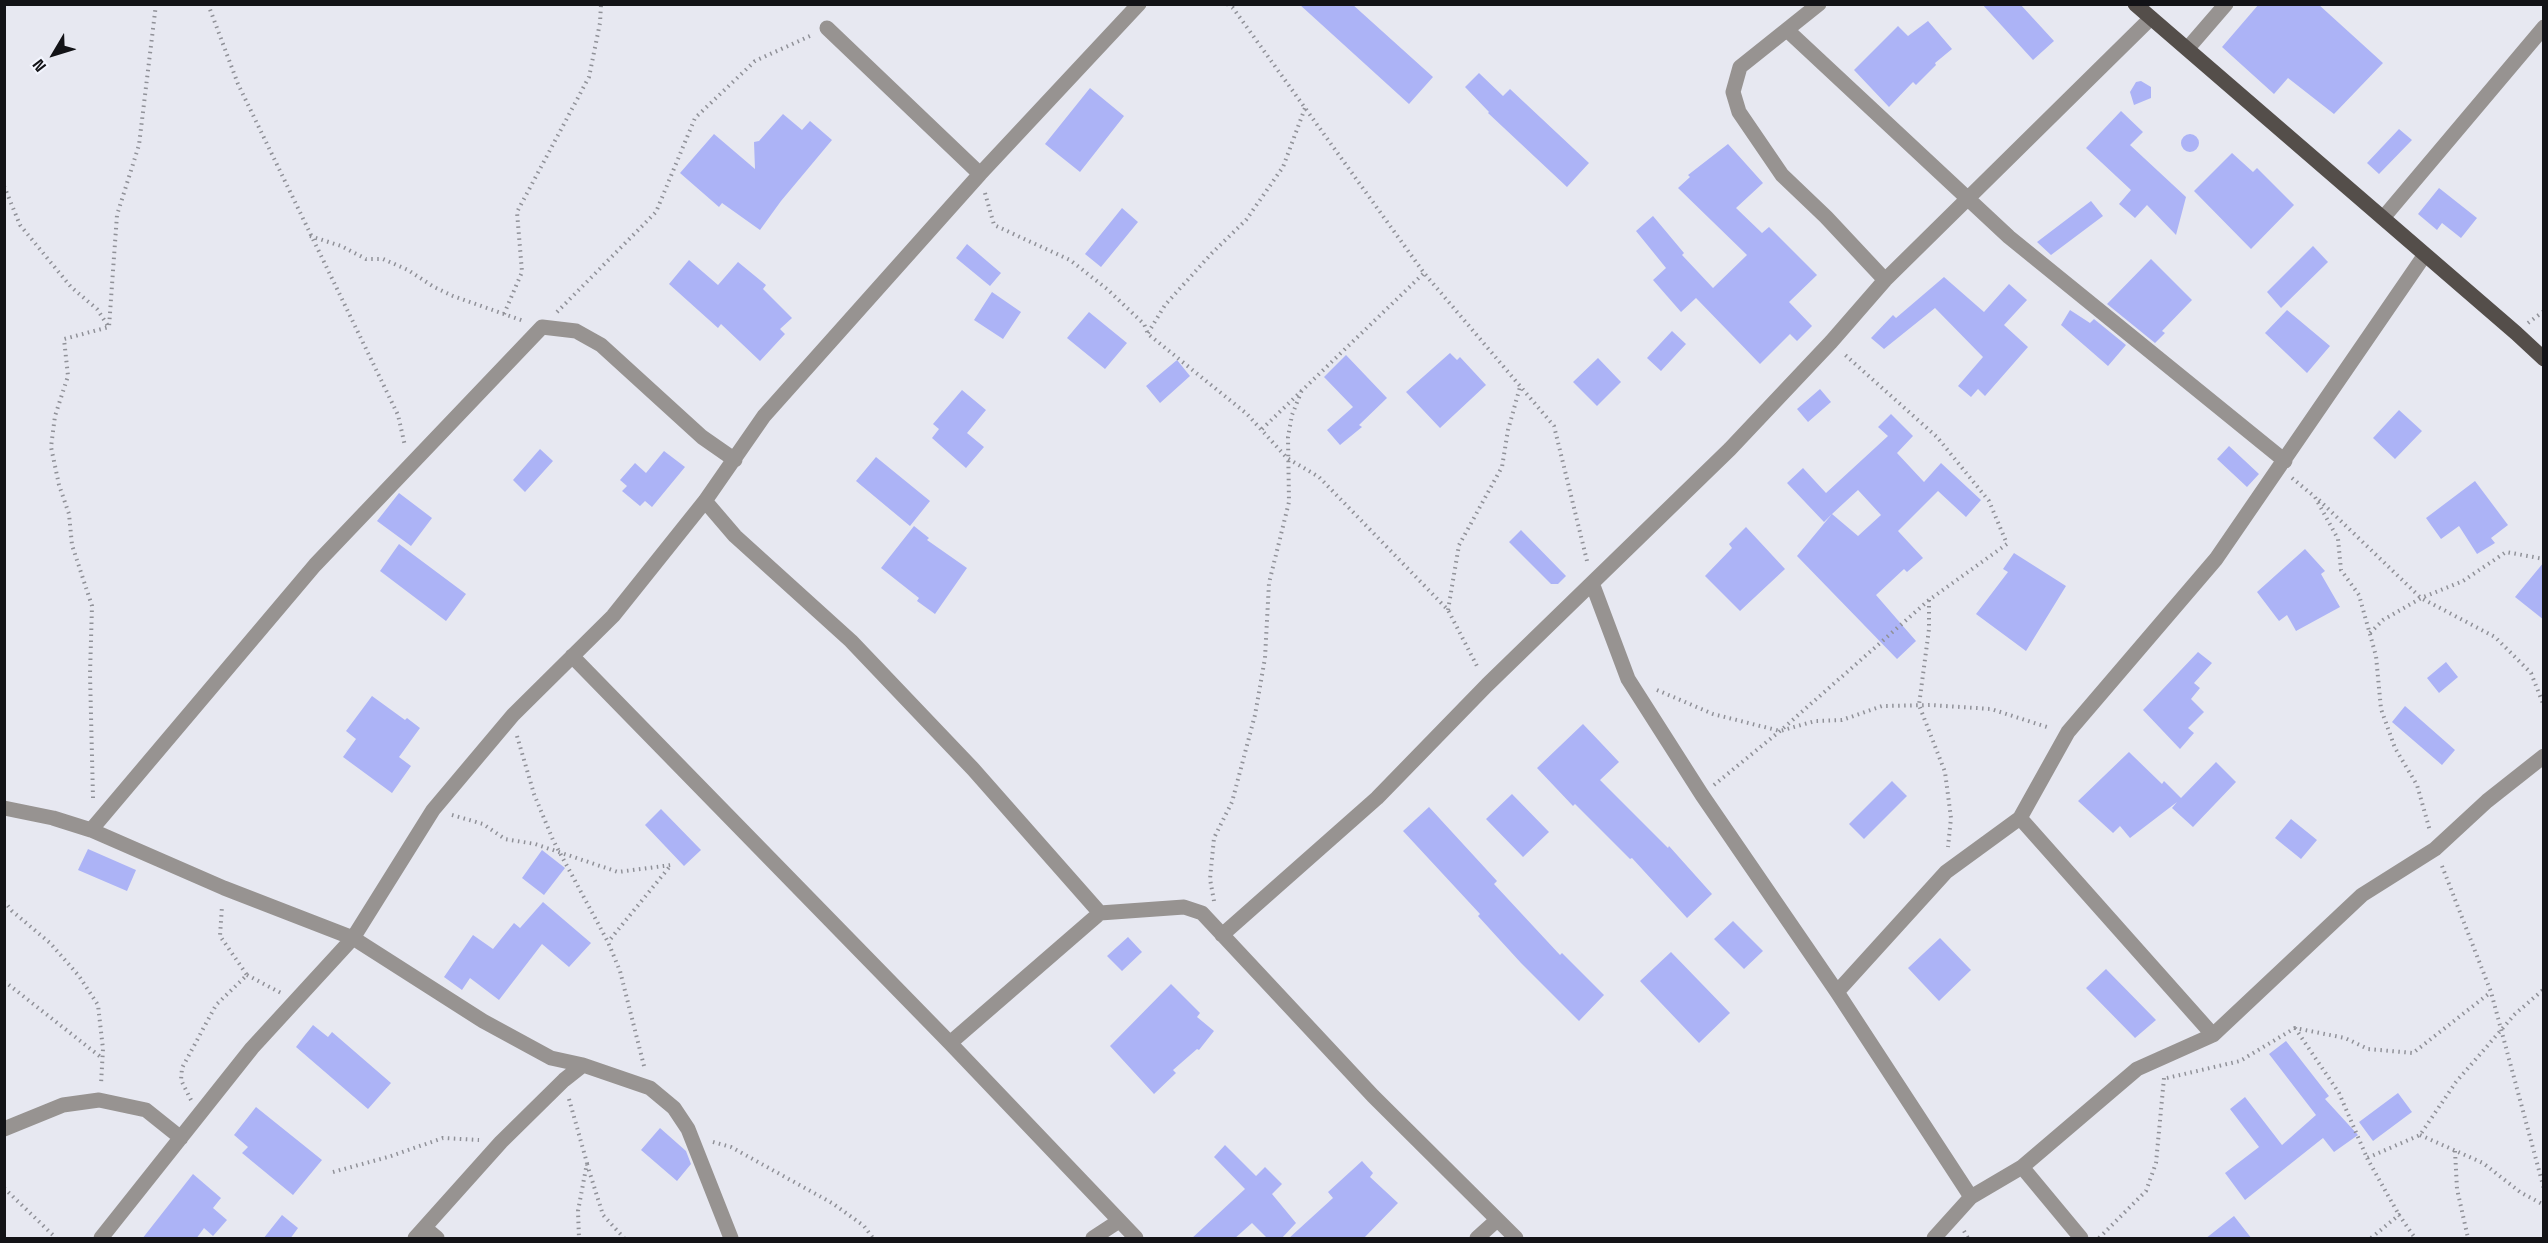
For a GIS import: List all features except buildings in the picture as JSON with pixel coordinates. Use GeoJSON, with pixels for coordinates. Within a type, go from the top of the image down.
{"type":"FeatureCollection","features":[{"type":"Feature","properties":{"kind":"main road"},"geometry":{"type":"LineString","coordinates":[[2135,4],[2544,359]]}},
{"type":"Feature","properties":{"kind":"street"},"geometry":{"type":"LineString","coordinates":[[101,1239],[252,1048],[353,938],[433,810],[513,715],[613,616],[705,501],[764,416],[980,174],[1139,4]]}},
{"type":"Feature","properties":{"kind":"street"},"geometry":{"type":"LineString","coordinates":[[1819,4],[1740,67],[1733,92],[1739,112],[1782,175],[1826,217],[1885,280]]}},
{"type":"Feature","properties":{"kind":"street"},"geometry":{"type":"LineString","coordinates":[[2188,48],[2226,4]]}},
{"type":"Feature","properties":{"kind":"street"},"geometry":{"type":"LineString","coordinates":[[1216,930],[1377,798],[1487,685],[1730,449],[1832,342],[1885,280],[2151,18]]}},
{"type":"Feature","properties":{"kind":"street"},"geometry":{"type":"LineString","coordinates":[[2383,218],[2544,27]]}},
{"type":"Feature","properties":{"kind":"street"},"geometry":{"type":"LineString","coordinates":[[827,28],[980,174]]}},
{"type":"Feature","properties":{"kind":"street"},"geometry":{"type":"LineString","coordinates":[[1787,30],[2008,237],[2285,461]]}},
{"type":"Feature","properties":{"kind":"street"},"geometry":{"type":"LineString","coordinates":[[1837,992],[1946,872],[2020,818],[2068,732],[2217,559],[2424,256]]}},
{"type":"Feature","properties":{"kind":"street"},"geometry":{"type":"LineString","coordinates":[[96,824],[315,565],[542,327],[576,331],[601,345],[702,437],[735,460]]}},
{"type":"Feature","properties":{"kind":"street"},"geometry":{"type":"LineString","coordinates":[[705,501],[735,536],[859,650],[973,769],[1100,913]]}},
{"type":"Feature","properties":{"kind":"street"},"geometry":{"type":"LineString","coordinates":[[1592,583],[1628,679],[1702,795],[1837,992],[1971,1197]]}},
{"type":"Feature","properties":{"kind":"street"},"geometry":{"type":"LineString","coordinates":[[572,656],[950,1043],[1136,1239]]}},
{"type":"Feature","properties":{"kind":"street"},"geometry":{"type":"LineString","coordinates":[[1934,1239],[1971,1197],[2022,1167],[2137,1069],[2213,1035],[2362,895],[2435,849],[2487,801],[2544,756]]}},
{"type":"Feature","properties":{"kind":"street"},"geometry":{"type":"LineString","coordinates":[[4,808],[96,824],[224,888],[353,938],[483,1021],[551,1058],[583,1065],[650,1088],[674,1108],[688,1129],[731,1239]]}},
{"type":"Feature","properties":{"kind":"street"},"geometry":{"type":"LineString","coordinates":[[2020,818],[2213,1035]]}},
{"type":"Feature","properties":{"kind":"street"},"geometry":{"type":"LineString","coordinates":[[950,1043],[1100,913],[1184,908],[1202,913],[1373,1096],[1516,1239]]}},
{"type":"Feature","properties":{"kind":"street"},"geometry":{"type":"LineString","coordinates":[[437,1239],[420,1233],[501,1142],[564,1080],[583,1065]]}},
{"type":"Feature","properties":{"kind":"street"},"geometry":{"type":"LineString","coordinates":[[4,1129],[63,1105],[99,1100],[146,1110],[181,1138]]}},
{"type":"Feature","properties":{"kind":"street"},"geometry":{"type":"LineString","coordinates":[[2022,1167],[2081,1239]]}},
{"type":"Feature","properties":{"kind":"street"},"geometry":{"type":"LineString","coordinates":[[1477,1239],[1497,1220]]}},
{"type":"Feature","properties":{"kind":"street"},"geometry":{"type":"LineString","coordinates":[[1093,1239],[1119,1221]]}},
{"type":"Feature","properties":{"kind":"path"},"geometry":{"type":"LineString","coordinates":[[109,327],[117,215],[139,145],[156,4]]}},
{"type":"Feature","properties":{"kind":"path"},"geometry":{"type":"LineString","coordinates":[[208,4],[237,84],[398,415],[410,467]]}},
{"type":"Feature","properties":{"kind":"path"},"geometry":{"type":"LineString","coordinates":[[504,315],[522,272],[517,212],[589,77],[600,23],[601,4]]}},
{"type":"Feature","properties":{"kind":"path"},"geometry":{"type":"LineString","coordinates":[[1227,4],[1233,8],[1424,273],[1554,426],[1592,583]]}},
{"type":"Feature","properties":{"kind":"path"},"geometry":{"type":"LineString","coordinates":[[310,236],[341,246],[366,259],[383,259],[408,270],[453,296],[542,327],[656,212],[695,118],[755,61],[827,28]]}},
{"type":"Feature","properties":{"kind":"path"},"geometry":{"type":"LineString","coordinates":[[1148,333],[1165,304],[1246,220],[1283,167],[1305,108]]}},
{"type":"Feature","properties":{"kind":"path"},"geometry":{"type":"LineString","coordinates":[[980,174],[994,225],[1070,260],[1107,289],[1144,324],[1148,333],[1247,414],[1287,458],[1319,477],[1448,610],[1487,685]]}},
{"type":"Feature","properties":{"kind":"path"},"geometry":{"type":"LineString","coordinates":[[4,186],[20,225],[71,287],[97,309],[109,327]]}},
{"type":"Feature","properties":{"kind":"path"},"geometry":{"type":"LineString","coordinates":[[1262,429],[1424,273]]}},
{"type":"Feature","properties":{"kind":"path"},"geometry":{"type":"LineString","coordinates":[[96,824],[93,799],[90,674],[92,606],[72,545],[69,514],[59,485],[51,447],[55,416],[68,376],[64,339],[109,327]]}},
{"type":"Feature","properties":{"kind":"path"},"geometry":{"type":"LineString","coordinates":[[1702,795],[1780,731],[1929,600],[2007,544],[1989,501],[1937,437],[1832,342]]}},
{"type":"Feature","properties":{"kind":"path"},"geometry":{"type":"LineString","coordinates":[[1448,610],[1459,545],[1502,467],[1520,387]]}},
{"type":"Feature","properties":{"kind":"path"},"geometry":{"type":"LineString","coordinates":[[1216,930],[1210,879],[1214,838],[1232,802],[1255,715],[1265,658],[1269,583],[1289,502],[1287,458],[1292,415],[1302,390]]}},
{"type":"Feature","properties":{"kind":"path"},"geometry":{"type":"LineString","coordinates":[[2285,461],[2288,474],[2421,597],[2495,637],[2531,673],[2544,706]]}},
{"type":"Feature","properties":{"kind":"path"},"geometry":{"type":"LineString","coordinates":[[2315,497],[2338,539],[2341,570],[2359,595],[2376,656],[2381,709],[2395,748],[2417,785],[2435,849],[2491,992],[2544,1188]]}},
{"type":"Feature","properties":{"kind":"path"},"geometry":{"type":"LineString","coordinates":[[2370,633],[2384,620],[2421,597],[2463,581],[2506,552],[2544,559]]}},
{"type":"Feature","properties":{"kind":"path"},"geometry":{"type":"LineString","coordinates":[[1929,600],[1929,629],[1919,705],[1945,772],[1951,818],[1946,872]]}},
{"type":"Feature","properties":{"kind":"path"},"geometry":{"type":"LineString","coordinates":[[1628,679],[1713,714],[1780,731],[1815,721],[1842,720],[1882,706],[1919,705],[1990,709],[2068,732]]}},
{"type":"Feature","properties":{"kind":"path"},"geometry":{"type":"LineString","coordinates":[[513,715],[534,794],[560,853],[608,942],[620,971],[634,1033],[650,1088]]}},
{"type":"Feature","properties":{"kind":"path"},"geometry":{"type":"LineString","coordinates":[[433,810],[483,824],[505,838],[535,844],[618,872],[671,865],[608,942]]}},
{"type":"Feature","properties":{"kind":"path"},"geometry":{"type":"LineString","coordinates":[[224,888],[220,936],[247,975],[295,1001]]}},
{"type":"Feature","properties":{"kind":"path"},"geometry":{"type":"LineString","coordinates":[[4,901],[57,951],[79,976],[98,1005],[103,1058],[99,1100]]}},
{"type":"Feature","properties":{"kind":"path"},"geometry":{"type":"LineString","coordinates":[[200,1114],[185,1091],[181,1080],[182,1068],[216,1005],[247,975]]}},
{"type":"Feature","properties":{"kind":"path"},"geometry":{"type":"LineString","coordinates":[[4,981],[103,1058]]}},
{"type":"Feature","properties":{"kind":"path"},"geometry":{"type":"LineString","coordinates":[[2367,1158],[2420,1135],[2456,1082],[2516,1014],[2544,989]]}},
{"type":"Feature","properties":{"kind":"path"},"geometry":{"type":"LineString","coordinates":[[2137,1069],[2164,1078],[2240,1061],[2295,1028],[2345,1038],[2368,1049],[2414,1053],[2491,992]]}},
{"type":"Feature","properties":{"kind":"path"},"geometry":{"type":"LineString","coordinates":[[2295,1028],[2339,1093],[2367,1158],[2415,1239]]}},
{"type":"Feature","properties":{"kind":"path"},"geometry":{"type":"LineString","coordinates":[[2099,1239],[2146,1191],[2156,1163],[2164,1078]]}},
{"type":"Feature","properties":{"kind":"path"},"geometry":{"type":"LineString","coordinates":[[564,1080],[603,1215],[624,1239]]}},
{"type":"Feature","properties":{"kind":"path"},"geometry":{"type":"LineString","coordinates":[[688,1129],[787,1176],[832,1203],[864,1227],[873,1239]]}},
{"type":"Feature","properties":{"kind":"path"},"geometry":{"type":"LineString","coordinates":[[2420,1135],[2483,1163],[2520,1192],[2544,1205]]}},
{"type":"Feature","properties":{"kind":"path"},"geometry":{"type":"LineString","coordinates":[[333,1172],[388,1157],[443,1138],[501,1142]]}},
{"type":"Feature","properties":{"kind":"path"},"geometry":{"type":"LineString","coordinates":[[2455,1151],[2457,1189],[2468,1239]]}},
{"type":"Feature","properties":{"kind":"path"},"geometry":{"type":"LineString","coordinates":[[579,1239],[578,1211],[587,1163]]}},
{"type":"Feature","properties":{"kind":"path"},"geometry":{"type":"LineString","coordinates":[[4,1188],[56,1239]]}},
{"type":"Feature","properties":{"kind":"path"},"geometry":{"type":"LineString","coordinates":[[2371,1239],[2399,1215]]}}]}
